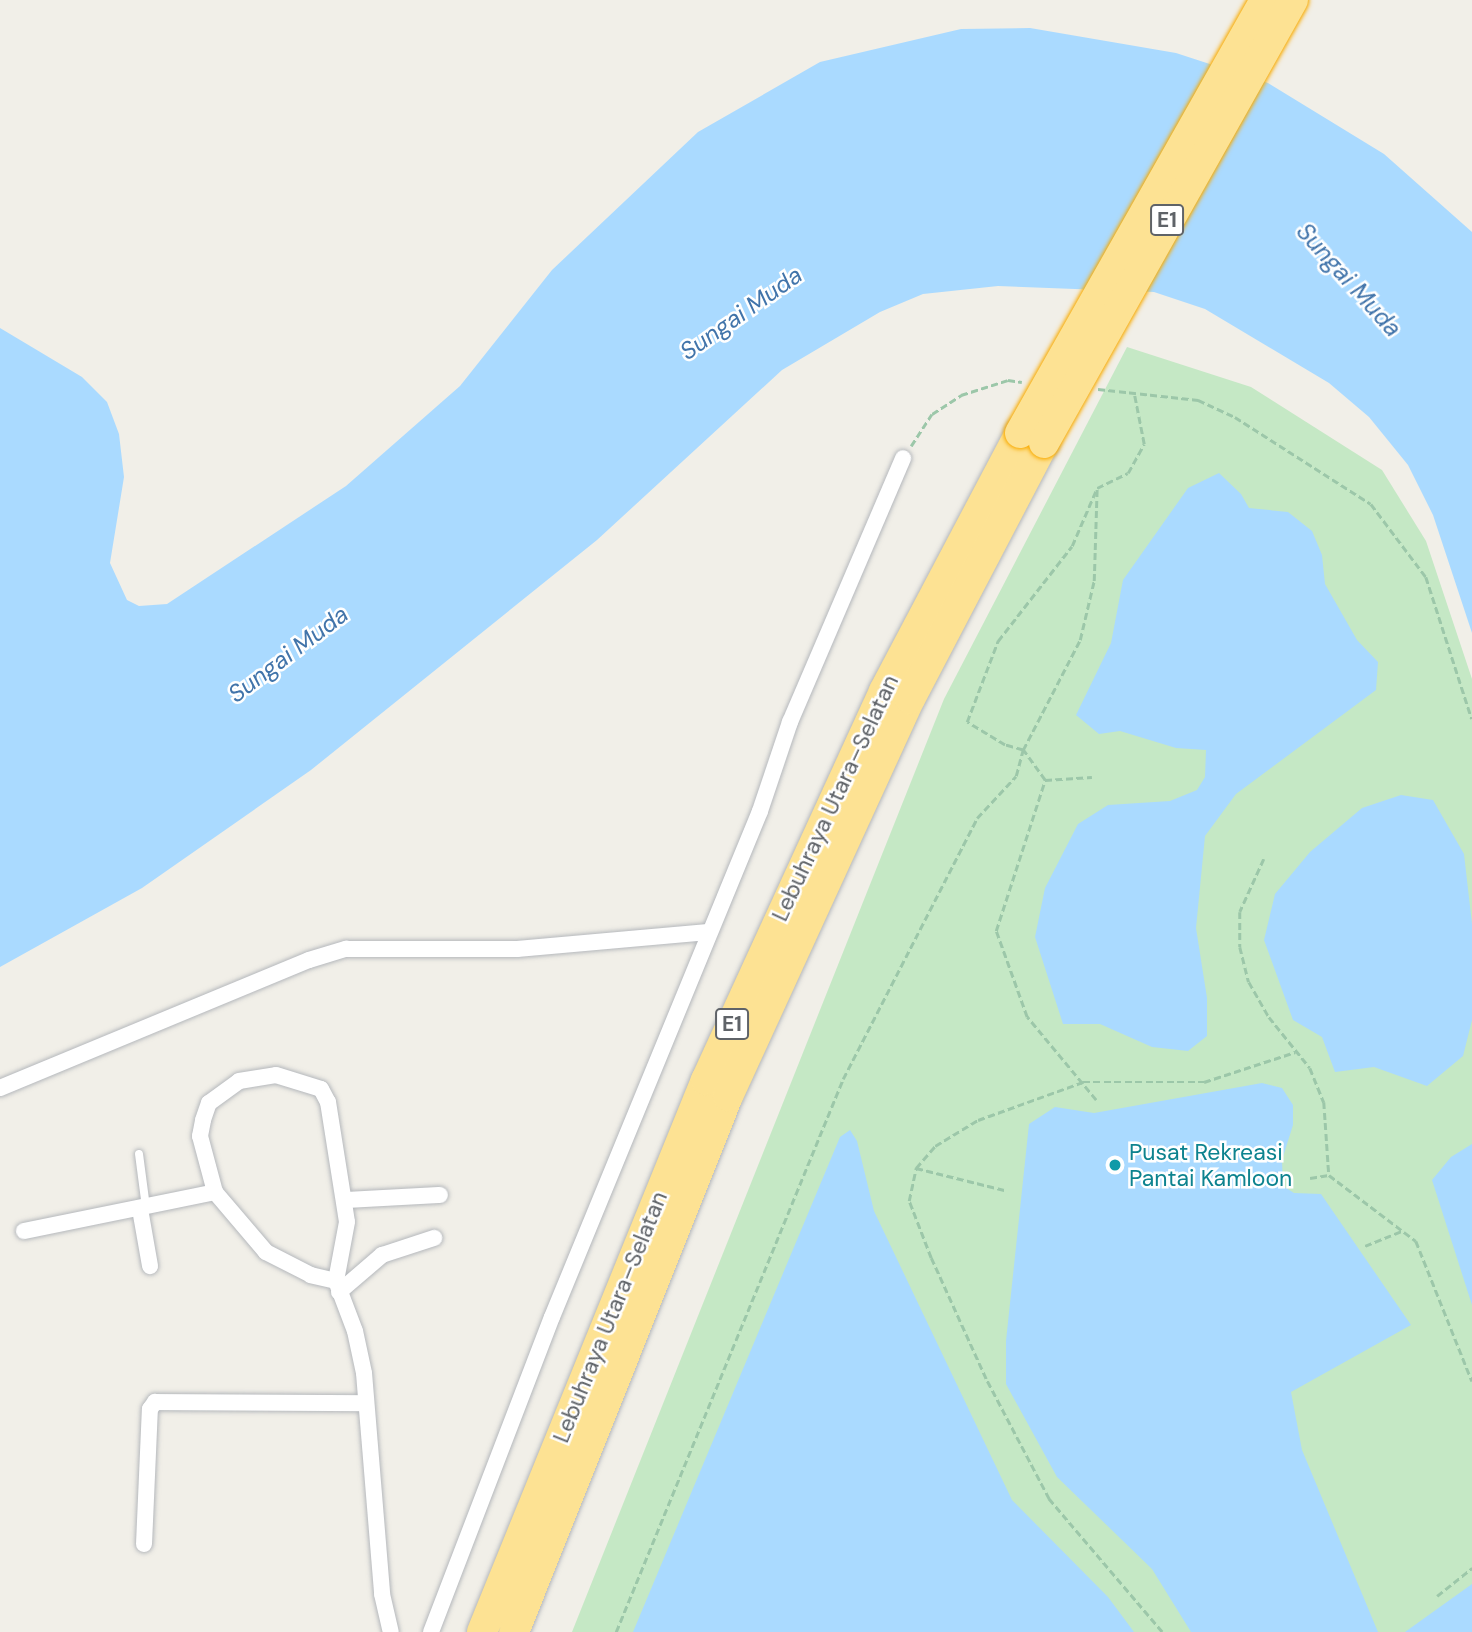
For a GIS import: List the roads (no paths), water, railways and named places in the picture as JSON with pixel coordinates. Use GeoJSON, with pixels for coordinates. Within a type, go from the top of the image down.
{"type":"FeatureCollection","features":[{"type":"Feature","properties":{"kind":"highway","name":"Lebuhraya Utara–Selatan"},"geometry":{"type":"LineString","coordinates":[[514,1632],[728,1096],[910,699],[1032,438],[1265,0]]}},
{"type":"Feature","properties":{"kind":"highway","name":"Lebuhraya Utara–Selatan"},"geometry":{"type":"LineString","coordinates":[[482,1632],[723,1042],[884,691],[1293,0]]}},
{"type":"Feature","properties":{"kind":"street"},"geometry":{"type":"LineString","coordinates":[[431,1632],[830,626],[903,458]]}},
{"type":"Feature","properties":{"kind":"street"},"geometry":{"type":"LineString","coordinates":[[0,1088],[309,960],[346,949],[517,949],[708,932]]}},
{"type":"Feature","properties":{"kind":"street"},"geometry":{"type":"LineString","coordinates":[[337,1287],[266,1252],[215,1192],[200,1136],[209,1103],[239,1081],[276,1075],[310,1084],[325,1095],[345,1200],[345,1248],[337,1287],[360,1352],[382,1594],[391,1632]]}},
{"type":"Feature","properties":{"kind":"street"},"geometry":{"type":"LineString","coordinates":[[24,1231],[215,1192]]}},
{"type":"Feature","properties":{"kind":"street"},"geometry":{"type":"LineString","coordinates":[[345,1200],[440,1195]]}},
{"type":"Feature","properties":{"kind":"street"},"geometry":{"type":"LineString","coordinates":[[143,1208],[150,1266]]}},
{"type":"Feature","properties":{"kind":"street"},"geometry":{"type":"LineString","coordinates":[[337,1287],[383,1255],[434,1238]]}},
{"type":"Feature","properties":{"kind":"street"},"geometry":{"type":"LineString","coordinates":[[144,1544],[150,1409],[155,1402],[365,1403]]}},
{"type":"Feature","properties":{"kind":"lane"},"geometry":{"type":"LineString","coordinates":[[139,1154],[143,1208]]}},
{"type":"Feature","properties":{"kind":"water","name":"Sungai Muda"},"geometry":{"type":"Polygon","coordinates":[[[1030,28],[1176,53],[1268,83],[1384,154],[1472,232],[1472,633],[1433,515],[1408,465],[1369,417],[1329,383],[1205,309],[1154,292],[998,286],[923,294],[880,312],[782,370],[597,540],[311,770],[142,888],[0,967],[0,328],[82,377],[107,402],[119,434],[124,477],[110,563],[127,600],[139,606],[167,604],[346,486],[460,386],[552,270],[698,132],[820,62],[961,29],[1030,28]]]}},
{"type":"Feature","properties":{"kind":"water"},"geometry":{"type":"Polygon","coordinates":[[[1219,473],[1241,494],[1249,508],[1288,512],[1312,531],[1322,555],[1325,584],[1357,640],[1378,662],[1376,690],[1236,794],[1205,836],[1196,928],[1207,998],[1207,1036],[1188,1051],[1152,1047],[1100,1024],[1063,1024],[1035,937],[1045,888],[1078,824],[1108,805],[1170,801],[1197,790],[1205,777],[1206,750],[1176,748],[1120,731],[1099,734],[1076,715],[1111,643],[1123,580],[1188,488],[1219,473]]]}},
{"type":"Feature","properties":{"kind":"water"},"geometry":{"type":"Polygon","coordinates":[[[1401,795],[1433,800],[1464,854],[1472,924],[1472,1020],[1463,1056],[1427,1086],[1374,1067],[1335,1072],[1322,1037],[1293,1020],[1264,940],[1275,894],[1310,852],[1362,808],[1401,795]]]}},
{"type":"Feature","properties":{"kind":"water"},"geometry":{"type":"Polygon","coordinates":[[[1262,1083],[1282,1088],[1293,1105],[1293,1125],[1282,1160],[1283,1186],[1294,1193],[1321,1194],[1411,1325],[1291,1392],[1302,1450],[1378,1632],[1191,1632],[1152,1569],[1057,1477],[1006,1384],[1006,1341],[1029,1124],[1055,1107],[1094,1113],[1262,1083]]]}},
{"type":"Feature","properties":{"kind":"water"},"geometry":{"type":"Polygon","coordinates":[[[850,1130],[857,1141],[874,1211],[1012,1500],[1108,1597],[1134,1632],[633,1632],[840,1137],[850,1130]]]}},
{"type":"Feature","properties":{"kind":"water"},"geometry":{"type":"Polygon","coordinates":[[[1472,1144],[1472,1305],[1432,1180],[1451,1157],[1472,1144]]]}},
{"type":"Feature","properties":{"kind":"water"},"geometry":{"type":"Polygon","coordinates":[[[1472,1584],[1472,1632],[1405,1632],[1472,1584]]]}},
{"type":"Feature","properties":{"kind":"place","name":"Pusat Rekreasi Pantai Kamloon"},"geometry":{"type":"Point","coordinates":[1115,1165]}}]}
